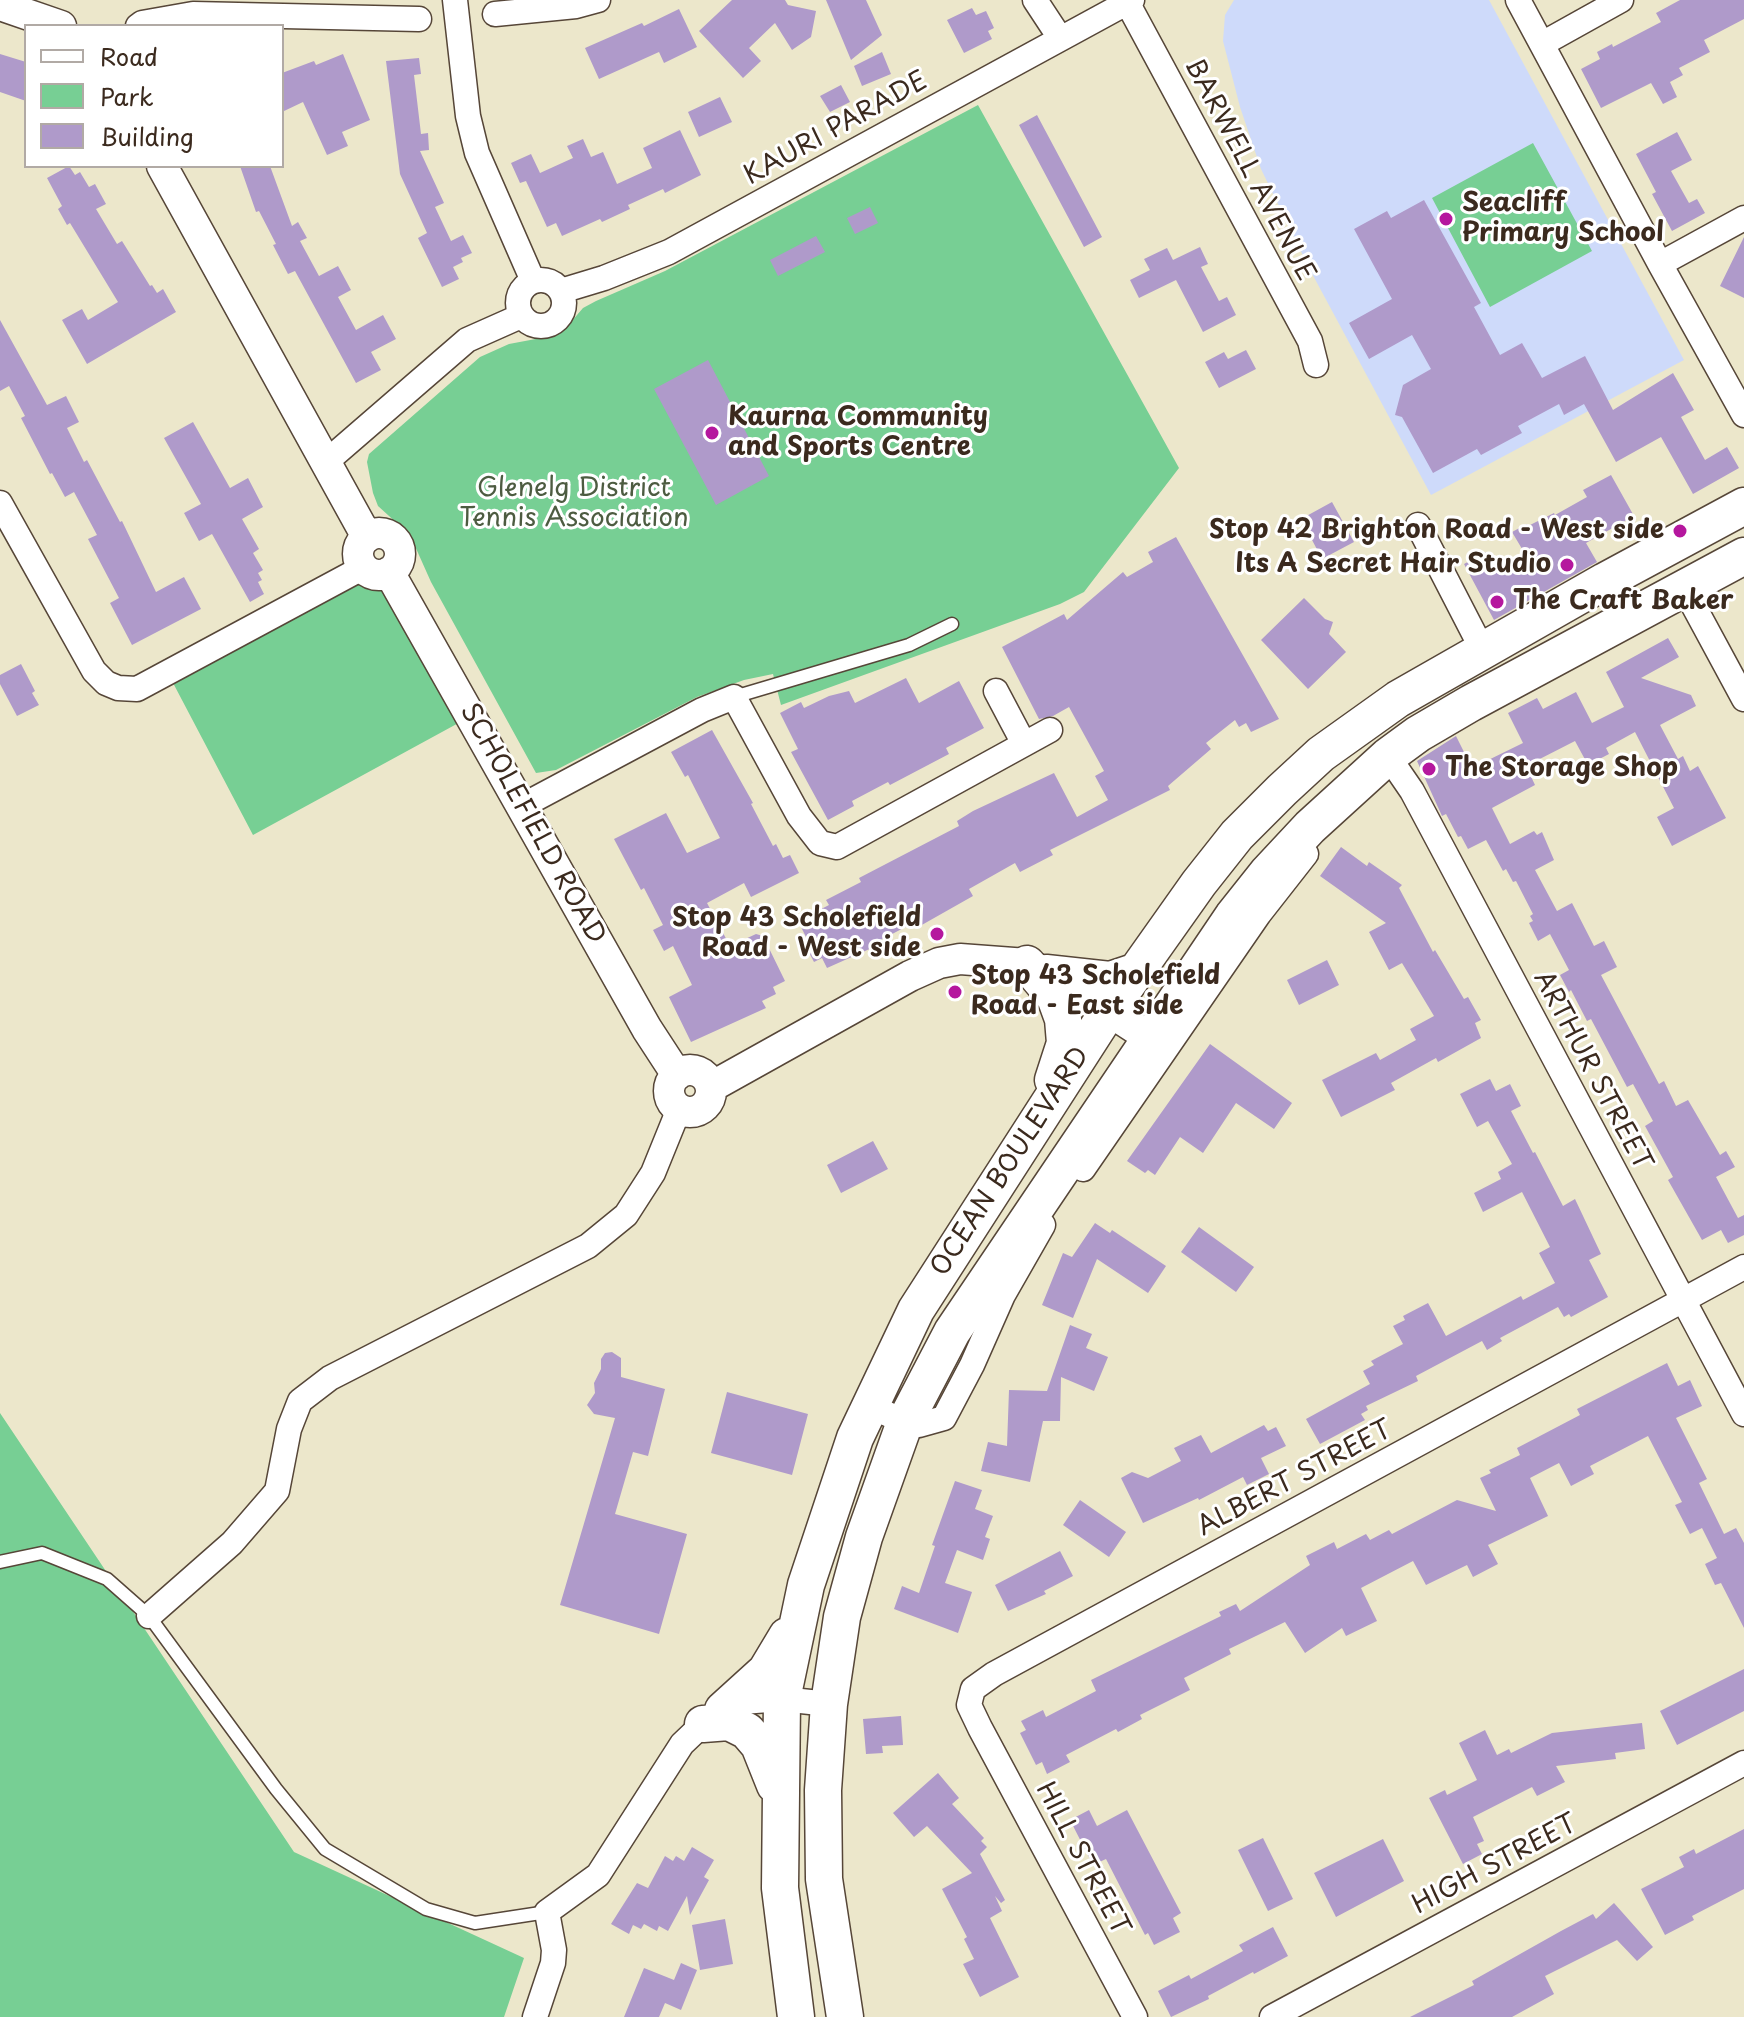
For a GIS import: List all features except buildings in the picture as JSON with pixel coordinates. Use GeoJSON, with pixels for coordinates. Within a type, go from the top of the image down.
{"type":"FeatureCollection","features":[{"type":"Feature","properties":{"kind":"main road","name":"OCEAN BOULEVARD"},"geometry":{"type":"LineString","coordinates":[[796,2017],[780,1888],[782,1699],[806,1585],[855,1438],[916,1310],[1109,1010],[1237,835],[1321,754],[1398,699],[1744,506]]}},
{"type":"Feature","properties":{"kind":"main road","name":"OCEAN BOULEVARD"},"geometry":{"type":"LineString","coordinates":[[845,2017],[824,1879],[823,1790],[829,1704],[845,1604],[864,1537],[905,1422],[952,1332],[1233,916],[1310,827],[1388,756],[1418,734],[1744,556]]}},
{"type":"Feature","properties":{"kind":"main road"},"geometry":{"type":"LineString","coordinates":[[1036,968],[1110,980],[1137,971]]}},
{"type":"Feature","properties":{"kind":"main road"},"geometry":{"type":"LineString","coordinates":[[1036,968],[1055,997],[1063,1019],[1065,1043],[1041,1116]]}},
{"type":"Feature","properties":{"kind":"main road"},"geometry":{"type":"LineString","coordinates":[[713,1717],[766,1671],[801,1608]]}},
{"type":"Feature","properties":{"kind":"main road"},"geometry":{"type":"LineString","coordinates":[[713,1717],[747,1731],[759,1745],[780,1798]]}},
{"type":"Feature","properties":{"kind":"street"},"geometry":{"type":"LineString","coordinates":[[455,0],[468,116],[477,153],[533,281]]}},
{"type":"Feature","properties":{"kind":"street"},"geometry":{"type":"LineString","coordinates":[[495,14],[576,6],[598,0]]}},
{"type":"Feature","properties":{"kind":"street"},"geometry":{"type":"LineString","coordinates":[[1035,0],[1060,38]]}},
{"type":"Feature","properties":{"kind":"street"},"geometry":{"type":"LineString","coordinates":[[1518,0],[1744,415]]}},
{"type":"Feature","properties":{"kind":"street"},"geometry":{"type":"LineString","coordinates":[[1542,44],[1621,0]]}},
{"type":"Feature","properties":{"kind":"street","name":"KAURI PARADE"},"geometry":{"type":"LineString","coordinates":[[561,291],[669,252],[1130,1]]}},
{"type":"Feature","properties":{"kind":"street","name":"BARWELL AVENUE"},"geometry":{"type":"LineString","coordinates":[[1130,1],[1310,341],[1316,365]]}},
{"type":"Feature","properties":{"kind":"street"},"geometry":{"type":"LineString","coordinates":[[0,5],[55,24]]}},
{"type":"Feature","properties":{"kind":"street"},"geometry":{"type":"LineString","coordinates":[[141,24],[193,14],[419,19]]}},
{"type":"Feature","properties":{"kind":"street"},"geometry":{"type":"LineString","coordinates":[[0,503],[94,671],[106,683],[118,688],[137,689],[400,558],[394,539],[381,533],[367,537],[163,168]]}},
{"type":"Feature","properties":{"kind":"street"},"geometry":{"type":"LineString","coordinates":[[1660,264],[1744,218]]}},
{"type":"Feature","properties":{"kind":"street"},"geometry":{"type":"LineString","coordinates":[[533,281],[549,281],[561,291],[564,306],[554,322],[539,327],[521,316],[517,300],[520,292],[533,281]]}},
{"type":"Feature","properties":{"kind":"street"},"geometry":{"type":"LineString","coordinates":[[326,462],[467,340],[521,316]]}},
{"type":"Feature","properties":{"kind":"street"},"geometry":{"type":"LineString","coordinates":[[1418,525],[1483,651]]}},
{"type":"Feature","properties":{"kind":"street","name":"SCHOLEFIELD ROAD"},"geometry":{"type":"LineString","coordinates":[[376,570],[522,806],[647,1029],[677,1075]]}},
{"type":"Feature","properties":{"kind":"street"},"geometry":{"type":"LineString","coordinates":[[1684,588],[1744,699]]}},
{"type":"Feature","properties":{"kind":"street"},"geometry":{"type":"LineString","coordinates":[[996,691],[1024,744]]}},
{"type":"Feature","properties":{"kind":"street"},"geometry":{"type":"LineString","coordinates":[[522,806],[702,710],[734,697],[799,816],[820,843],[837,847],[1050,730]]}},
{"type":"Feature","properties":{"kind":"street","name":"ARTHUR STREET"},"geometry":{"type":"LineString","coordinates":[[1388,756],[1412,791],[1744,1414]]}},
{"type":"Feature","properties":{"kind":"street"},"geometry":{"type":"LineString","coordinates":[[870,1406],[919,1425],[944,1418],[1003,1295],[1044,1223],[1259,914],[1306,854]]}},
{"type":"Feature","properties":{"kind":"street"},"geometry":{"type":"LineString","coordinates":[[711,1087],[910,976],[939,963],[960,959],[1036,968],[1109,1010],[1150,1038]]}},
{"type":"Feature","properties":{"kind":"street"},"geometry":{"type":"LineString","coordinates":[[693,1070],[701,1073],[711,1087],[710,1095],[700,1109],[686,1111],[674,1103],[669,1089],[677,1075],[693,1070]]}},
{"type":"Feature","properties":{"kind":"street"},"geometry":{"type":"LineString","coordinates":[[149,1616],[232,1543],[277,1491],[289,1429],[300,1401],[330,1378],[588,1246],[626,1215],[653,1173],[679,1109]]}},
{"type":"Feature","properties":{"kind":"street"},"geometry":{"type":"LineString","coordinates":[[1683,1300],[1744,1267]]}},
{"type":"Feature","properties":{"kind":"street","name":"ALBERT STREET"},"geometry":{"type":"LineString","coordinates":[[980,1728],[969,1705],[973,1689],[981,1681],[1683,1300]]}},
{"type":"Feature","properties":{"kind":"street"},"geometry":{"type":"LineString","coordinates":[[535,2017],[553,1963],[554,1950],[547,1912],[598,1875],[682,1744],[713,1717],[742,1702],[782,1699],[829,1704]]}},
{"type":"Feature","properties":{"kind":"street","name":"HILL STREET"},"geometry":{"type":"LineString","coordinates":[[980,1728],[1135,2017]]}},
{"type":"Feature","properties":{"kind":"street","name":"HIGH STREET"},"geometry":{"type":"LineString","coordinates":[[1272,2017],[1744,1763]]}},
{"type":"Feature","properties":{"kind":"lane"},"geometry":{"type":"LineString","coordinates":[[734,697],[909,645],[952,624]]}},
{"type":"Feature","properties":{"kind":"lane"},"geometry":{"type":"LineString","coordinates":[[0,1562],[42,1553],[107,1579],[149,1616],[276,1789],[325,1849],[426,1909],[475,1923],[547,1912]]}},
{"type":"Feature","properties":{"kind":"shaded area","name":"Seacliff Primary School"},"geometry":{"type":"Polygon","coordinates":[[[1234,0],[1489,0],[1684,360],[1431,495],[1309,268],[1261,169],[1240,107],[1223,41],[1225,15],[1234,0]]]}},
{"type":"Feature","properties":{"kind":"green space","name":"Glenelg District Tennis Association"},"geometry":{"type":"Polygon","coordinates":[[[978,105],[1179,468],[1084,592],[1060,604],[781,705],[773,674],[744,680],[697,697],[556,770],[536,773],[431,582],[410,535],[378,506],[367,462],[369,454],[480,357],[509,344],[557,335],[583,308],[665,271],[978,105]]]}},
{"type":"Feature","properties":{"kind":"green space"},"geometry":{"type":"Polygon","coordinates":[[[1533,143],[1592,251],[1490,307],[1432,198],[1533,143]]]}},
{"type":"Feature","properties":{"kind":"green space"},"geometry":{"type":"Polygon","coordinates":[[[364,575],[377,579],[464,720],[253,835],[172,681],[364,575]]]}},
{"type":"Feature","properties":{"kind":"green space"},"geometry":{"type":"Polygon","coordinates":[[[0,1413],[294,1852],[524,1958],[504,2017],[0,2017],[0,1413]]]}},
{"type":"Feature","properties":{"kind":"place","name":"Seacliff Primary School"},"geometry":{"type":"Point","coordinates":[1446,219]}},
{"type":"Feature","properties":{"kind":"place","name":"Kaurna Community and Sports Centre"},"geometry":{"type":"Point","coordinates":[712,433]}},
{"type":"Feature","properties":{"kind":"place","name":"Stop 42 Brighton Road - West side"},"geometry":{"type":"Point","coordinates":[1680,531]}},
{"type":"Feature","properties":{"kind":"place","name":"Its A Secret Hair Studio"},"geometry":{"type":"Point","coordinates":[1567,565]}},
{"type":"Feature","properties":{"kind":"place","name":"The Craft Baker"},"geometry":{"type":"Point","coordinates":[1497,602]}},
{"type":"Feature","properties":{"kind":"place","name":"The Storage Shop"},"geometry":{"type":"Point","coordinates":[1429,769]}},
{"type":"Feature","properties":{"kind":"place","name":"Stop 43 Scholefield Road - West side"},"geometry":{"type":"Point","coordinates":[937,934]}},
{"type":"Feature","properties":{"kind":"place","name":"Stop 43 Scholefield Road - East side"},"geometry":{"type":"Point","coordinates":[955,992]}}]}
